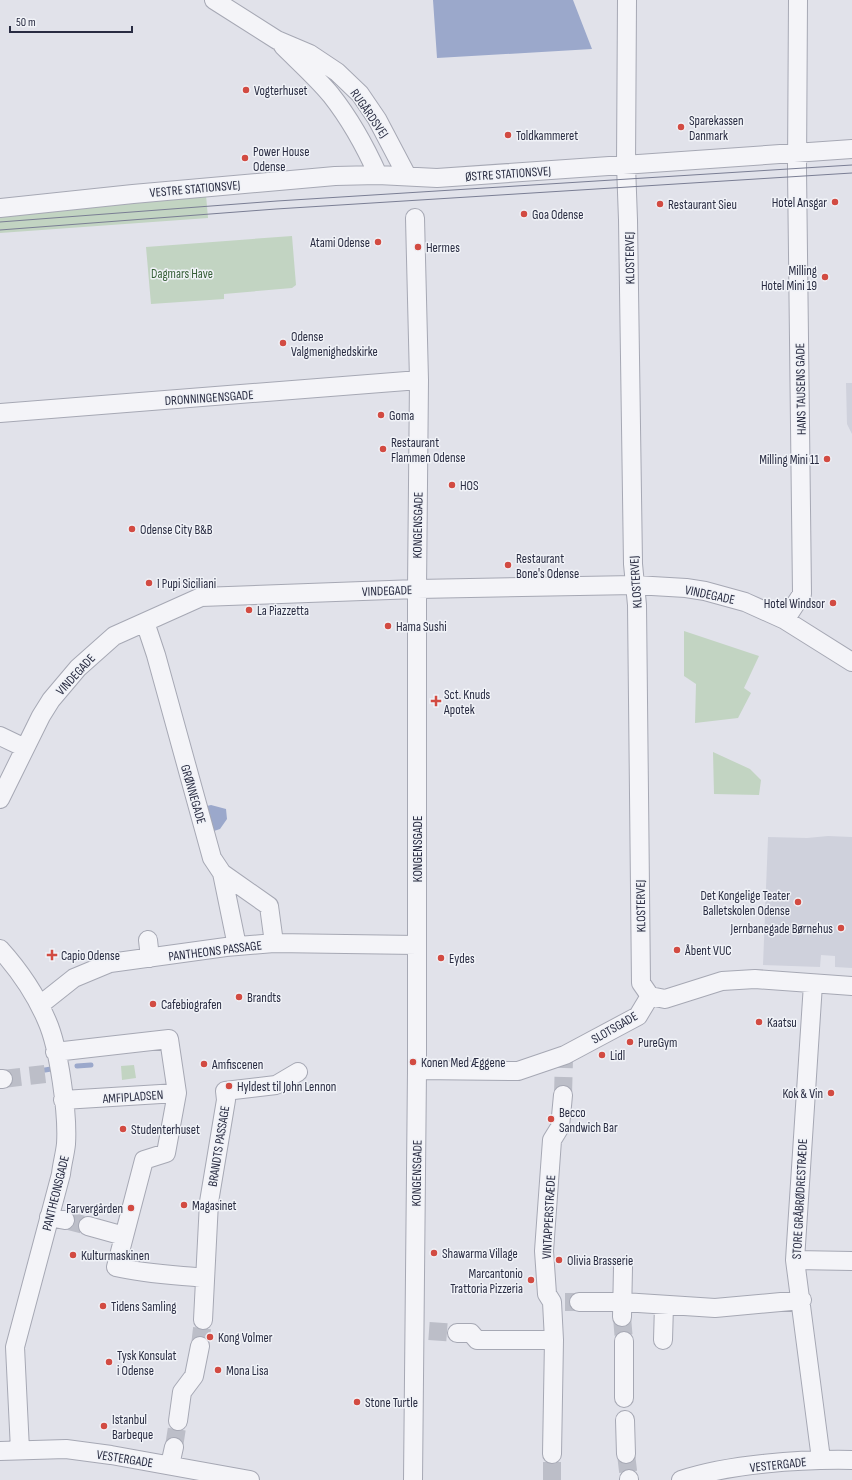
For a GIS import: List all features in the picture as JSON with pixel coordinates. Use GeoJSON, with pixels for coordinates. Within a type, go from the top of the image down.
{"type":"FeatureCollection","features":[{"type":"Feature","properties":{"kind":"street","name":"RUGÅRDSVEJ"},"geometry":{"type":"LineString","coordinates":[[214,0],[276,40],[310,54],[337,72],[360,94],[386,134],[391,176]]}},
{"type":"Feature","properties":{"kind":"street"},"geometry":{"type":"LineString","coordinates":[[626,165],[627,0]]}},
{"type":"Feature","properties":{"kind":"street"},"geometry":{"type":"LineString","coordinates":[[797,152],[798,0]]}},
{"type":"Feature","properties":{"kind":"street","name":"RUGÅRDSVEJ"},"geometry":{"type":"LineString","coordinates":[[276,40],[319,82],[338,104],[362,141],[391,176]]}},
{"type":"Feature","properties":{"kind":"street","name":"ØSTRE STATIONSVEJ"},"geometry":{"type":"LineString","coordinates":[[391,176],[437,178],[852,149]]}},
{"type":"Feature","properties":{"kind":"street","name":"HANS TAUSENS GADE"},"geometry":{"type":"LineString","coordinates":[[785,620],[802,594],[797,152]]}},
{"type":"Feature","properties":{"kind":"street","name":"KLOSTERVEJ"},"geometry":{"type":"LineString","coordinates":[[626,165],[633,564],[635,585],[641,983],[650,996]]}},
{"type":"Feature","properties":{"kind":"street","name":"VESTRE STATIONSVEJ"},"geometry":{"type":"LineString","coordinates":[[0,208],[140,193],[336,176],[391,176]]}},
{"type":"Feature","properties":{"kind":"street","name":"KONGENSGADE"},"geometry":{"type":"LineString","coordinates":[[413,1480],[422,1331],[417,1070],[418,380],[415,218]]}},
{"type":"Feature","properties":{"kind":"street","name":"DRONNINGENSGADE"},"geometry":{"type":"LineString","coordinates":[[0,413],[418,380]]}},
{"type":"Feature","properties":{"kind":"street","name":"VINDEGADE"},"geometry":{"type":"LineString","coordinates":[[0,799],[51,700],[78,668],[114,636],[201,598],[417,589],[635,585],[686,588],[719,594],[745,602],[785,620],[852,662]]}},
{"type":"Feature","properties":{"kind":"street","name":"GRØNNEGADE"},"geometry":{"type":"LineString","coordinates":[[145,622],[156,655],[212,858],[222,873],[269,906],[277,943]]}},
{"type":"Feature","properties":{"kind":"street"},"geometry":{"type":"LineString","coordinates":[[0,736],[25,748]]}},
{"type":"Feature","properties":{"kind":"street"},"geometry":{"type":"LineString","coordinates":[[222,873],[237,946]]}},
{"type":"Feature","properties":{"kind":"street","name":"PANTHEONS PASSAGE"},"geometry":{"type":"LineString","coordinates":[[148,940],[150,958]]}},
{"type":"Feature","properties":{"kind":"street"},"geometry":{"type":"LineString","coordinates":[[277,943],[417,945]]}},
{"type":"Feature","properties":{"kind":"street","name":"PANTHEONS PASSAGE"},"geometry":{"type":"LineString","coordinates":[[40,1005],[74,978],[110,964],[237,946],[277,943]]}},
{"type":"Feature","properties":{"kind":"street","name":"PANTHEONSGADE"},"geometry":{"type":"LineString","coordinates":[[0,950],[14,964],[40,1005],[48,1022],[55,1052],[52,1073],[63,1100],[66,1119],[66,1145],[57,1218],[15,1346],[20,1450]]}},
{"type":"Feature","properties":{"kind":"street"},"geometry":{"type":"LineString","coordinates":[[650,996],[665,999],[722,981],[755,979],[852,986]]}},
{"type":"Feature","properties":{"kind":"street","name":"STORE GRÅBRØDRESTRÆDE"},"geometry":{"type":"LineString","coordinates":[[813,984],[796,1220],[795,1260],[802,1300],[821,1459]]}},
{"type":"Feature","properties":{"kind":"street","name":"SLOTSGADE"},"geometry":{"type":"LineString","coordinates":[[417,1070],[518,1071],[565,1057],[638,1016],[650,996]]}},
{"type":"Feature","properties":{"kind":"street","name":"AMFIPLADSEN"},"geometry":{"type":"LineString","coordinates":[[55,1052],[169,1039],[177,1093],[63,1100]]}},
{"type":"Feature","properties":{"kind":"street","name":"BRANDTS PASSAGE"},"geometry":{"type":"LineString","coordinates":[[203,1320],[209,1202],[226,1100],[225,1091],[276,1085],[298,1072]]}},
{"type":"Feature","properties":{"kind":"street"},"geometry":{"type":"LineString","coordinates":[[177,1093],[166,1153],[144,1160],[116,1267],[143,1274],[175,1274],[205,1278]]}},
{"type":"Feature","properties":{"kind":"street","name":"VINTAPPERSTRÆDE"},"geometry":{"type":"LineString","coordinates":[[552,1454],[554,1340],[565,1302],[547,1294],[544,1251],[552,1140],[560,1127],[563,1095]]}},
{"type":"Feature","properties":{"kind":"street"},"geometry":{"type":"LineString","coordinates":[[88,1226],[124,1236]]}},
{"type":"Feature","properties":{"kind":"street"},"geometry":{"type":"LineString","coordinates":[[795,1260],[852,1261]]}},
{"type":"Feature","properties":{"kind":"street"},"geometry":{"type":"LineString","coordinates":[[622,1310],[623,1267]]}},
{"type":"Feature","properties":{"kind":"street"},"geometry":{"type":"LineString","coordinates":[[565,1302],[622,1310],[664,1305],[715,1308],[802,1300]]}},
{"type":"Feature","properties":{"kind":"street"},"geometry":{"type":"LineString","coordinates":[[662,1340],[664,1305]]}},
{"type":"Feature","properties":{"kind":"street"},"geometry":{"type":"LineString","coordinates":[[457,1332],[471,1333],[477,1340],[554,1340]]}},
{"type":"Feature","properties":{"kind":"street"},"geometry":{"type":"LineString","coordinates":[[624,1341],[624,1398]]}},
{"type":"Feature","properties":{"kind":"street"},"geometry":{"type":"LineString","coordinates":[[178,1421],[182,1392],[194,1376],[200,1346]]}},
{"type":"Feature","properties":{"kind":"street"},"geometry":{"type":"LineString","coordinates":[[625,1420],[626,1454]]}},
{"type":"Feature","properties":{"kind":"street"},"geometry":{"type":"LineString","coordinates":[[170,1465],[174,1447]]}},
{"type":"Feature","properties":{"kind":"street","name":"VESTERGADE"},"geometry":{"type":"LineString","coordinates":[[0,1451],[66,1449],[170,1465],[250,1480]]}},
{"type":"Feature","properties":{"kind":"street","name":"VESTERGADE"},"geometry":{"type":"LineString","coordinates":[[681,1480],[703,1473],[755,1473],[821,1459],[852,1460]]}},
{"type":"Feature","properties":{"kind":"shaded area"},"geometry":{"type":"Polygon","coordinates":[[[846,383],[852,383],[852,434],[847,424],[846,383]]]}},
{"type":"Feature","properties":{"kind":"shaded area","name":"Det Kongelige Teater Balletskolen Odense"},"geometry":{"type":"Polygon","coordinates":[[[828,836],[852,837],[852,968],[835,967],[835,956],[821,955],[820,967],[763,965],[768,837],[807,838],[828,836]]]}},
{"type":"Feature","properties":{"kind":"green space"},"geometry":{"type":"Polygon","coordinates":[[[206,195],[208,218],[0,233],[0,216],[206,195]]]}},
{"type":"Feature","properties":{"kind":"green space","name":"Dagmars Have"},"geometry":{"type":"Polygon","coordinates":[[[292,236],[296,285],[292,288],[224,294],[224,299],[151,304],[146,247],[292,236]]]}},
{"type":"Feature","properties":{"kind":"green space"},"geometry":{"type":"Polygon","coordinates":[[[684,631],[759,656],[744,688],[751,693],[738,718],[695,723],[696,684],[684,676],[684,631]]]}},
{"type":"Feature","properties":{"kind":"green space"},"geometry":{"type":"Polygon","coordinates":[[[713,752],[750,769],[761,780],[759,795],[714,794],[713,752]]]}},
{"type":"Feature","properties":{"kind":"green space"},"geometry":{"type":"Polygon","coordinates":[[[134,1065],[136,1078],[122,1080],[121,1066],[134,1065]]]}},
{"type":"Feature","properties":{"kind":"water"},"geometry":{"type":"Polygon","coordinates":[[[433,0],[573,0],[592,49],[437,58],[433,0]]]}},
{"type":"Feature","properties":{"kind":"water"},"geometry":{"type":"Polygon","coordinates":[[[211,805],[226,809],[227,819],[220,829],[214,831],[207,806],[211,805]]]}},
{"type":"Feature","properties":{"kind":"waterway"},"geometry":{"type":"LineString","coordinates":[[77,1066],[91,1065]]}},
{"type":"Feature","properties":{"kind":"waterway"},"geometry":{"type":"LineString","coordinates":[[45,1070],[51,1069]]}},
{"type":"Feature","properties":{"kind":"tunnel"},"geometry":{"type":"LineString","coordinates":[[563,1095],[564,1059]]}},
{"type":"Feature","properties":{"kind":"tunnel"},"geometry":{"type":"LineString","coordinates":[[3,1079],[45,1074]]}},
{"type":"Feature","properties":{"kind":"tunnel"},"geometry":{"type":"LineString","coordinates":[[65,1220],[88,1226]]}},
{"type":"Feature","properties":{"kind":"tunnel"},"geometry":{"type":"LineString","coordinates":[[565,1302],[579,1302]]}},
{"type":"Feature","properties":{"kind":"tunnel"},"geometry":{"type":"LineString","coordinates":[[622,1317],[624,1341]]}},
{"type":"Feature","properties":{"kind":"tunnel"},"geometry":{"type":"LineString","coordinates":[[200,1346],[203,1320]]}},
{"type":"Feature","properties":{"kind":"tunnel"},"geometry":{"type":"LineString","coordinates":[[429,1331],[457,1333]]}},
{"type":"Feature","properties":{"kind":"tunnel"},"geometry":{"type":"LineString","coordinates":[[174,1447],[178,1421]]}},
{"type":"Feature","properties":{"kind":"tunnel"},"geometry":{"type":"LineString","coordinates":[[552,1454],[552,1480]]}},
{"type":"Feature","properties":{"kind":"tunnel"},"geometry":{"type":"LineString","coordinates":[[626,1454],[629,1479]]}},
{"type":"Feature","properties":{"kind":"tram line"},"geometry":{"type":"LineString","coordinates":[[0,222],[277,201],[852,165]]}},
{"type":"Feature","properties":{"kind":"tram line"},"geometry":{"type":"LineString","coordinates":[[0,230],[276,209],[852,173]]}},
{"type":"Feature","properties":{"kind":"place","name":"Vogterhuset"},"geometry":{"type":"Point","coordinates":[246,90]}},
{"type":"Feature","properties":{"kind":"place","name":"Sparekassen Danmark"},"geometry":{"type":"Point","coordinates":[681,127]}},
{"type":"Feature","properties":{"kind":"place","name":"Toldkammeret"},"geometry":{"type":"Point","coordinates":[508,135]}},
{"type":"Feature","properties":{"kind":"place","name":"Power House Odense"},"geometry":{"type":"Point","coordinates":[245,158]}},
{"type":"Feature","properties":{"kind":"place","name":"Hotel Ansgar"},"geometry":{"type":"Point","coordinates":[835,202]}},
{"type":"Feature","properties":{"kind":"place","name":"Restaurant Sieu"},"geometry":{"type":"Point","coordinates":[660,204]}},
{"type":"Feature","properties":{"kind":"place","name":"Goa Odense"},"geometry":{"type":"Point","coordinates":[524,214]}},
{"type":"Feature","properties":{"kind":"place","name":"Atami Odense"},"geometry":{"type":"Point","coordinates":[378,242]}},
{"type":"Feature","properties":{"kind":"place","name":"Hermes"},"geometry":{"type":"Point","coordinates":[418,247]}},
{"type":"Feature","properties":{"kind":"place","name":"Milling Hotel Mini 19"},"geometry":{"type":"Point","coordinates":[825,277]}},
{"type":"Feature","properties":{"kind":"place","name":"Odense Valgmenighedskirke"},"geometry":{"type":"Point","coordinates":[283,343]}},
{"type":"Feature","properties":{"kind":"place","name":"Goma"},"geometry":{"type":"Point","coordinates":[381,415]}},
{"type":"Feature","properties":{"kind":"place","name":"Restaurant Flammen Odense"},"geometry":{"type":"Point","coordinates":[383,449]}},
{"type":"Feature","properties":{"kind":"place","name":"Milling Mini 11"},"geometry":{"type":"Point","coordinates":[827,459]}},
{"type":"Feature","properties":{"kind":"place","name":"HOS"},"geometry":{"type":"Point","coordinates":[452,485]}},
{"type":"Feature","properties":{"kind":"place","name":"Odense City B&B"},"geometry":{"type":"Point","coordinates":[132,529]}},
{"type":"Feature","properties":{"kind":"place","name":"Restaurant Bone's Odense"},"geometry":{"type":"Point","coordinates":[508,565]}},
{"type":"Feature","properties":{"kind":"place","name":"I Pupi Siciliani"},"geometry":{"type":"Point","coordinates":[149,583]}},
{"type":"Feature","properties":{"kind":"place","name":"Hotel Windsor"},"geometry":{"type":"Point","coordinates":[833,603]}},
{"type":"Feature","properties":{"kind":"place","name":"La Piazzetta"},"geometry":{"type":"Point","coordinates":[249,610]}},
{"type":"Feature","properties":{"kind":"place","name":"Hama Sushi"},"geometry":{"type":"Point","coordinates":[388,626]}},
{"type":"Feature","properties":{"kind":"place","name":"Sct. Knuds Apotek"},"geometry":{"type":"Point","coordinates":[436,701]}},
{"type":"Feature","properties":{"kind":"place","name":"Det Kongelige Teater Balletskolen Odense"},"geometry":{"type":"Point","coordinates":[798,902]}},
{"type":"Feature","properties":{"kind":"place","name":"Jernbanegade Børnehus"},"geometry":{"type":"Point","coordinates":[841,928]}},
{"type":"Feature","properties":{"kind":"place","name":"Åbent VUC"},"geometry":{"type":"Point","coordinates":[677,950]}},
{"type":"Feature","properties":{"kind":"place","name":"Capio Odense"},"geometry":{"type":"Point","coordinates":[52,955]}},
{"type":"Feature","properties":{"kind":"place","name":"Eydes"},"geometry":{"type":"Point","coordinates":[441,958]}},
{"type":"Feature","properties":{"kind":"place","name":"Brandts"},"geometry":{"type":"Point","coordinates":[239,997]}},
{"type":"Feature","properties":{"kind":"place","name":"Cafebiografen"},"geometry":{"type":"Point","coordinates":[153,1004]}},
{"type":"Feature","properties":{"kind":"place","name":"Kaatsu"},"geometry":{"type":"Point","coordinates":[759,1022]}},
{"type":"Feature","properties":{"kind":"place","name":"PureGym"},"geometry":{"type":"Point","coordinates":[630,1042]}},
{"type":"Feature","properties":{"kind":"place","name":"Lidl"},"geometry":{"type":"Point","coordinates":[602,1055]}},
{"type":"Feature","properties":{"kind":"place","name":"Konen Med Æggene"},"geometry":{"type":"Point","coordinates":[413,1062]}},
{"type":"Feature","properties":{"kind":"place","name":"Amfiscenen"},"geometry":{"type":"Point","coordinates":[204,1064]}},
{"type":"Feature","properties":{"kind":"place","name":"Hyldest til John Lennon"},"geometry":{"type":"Point","coordinates":[229,1086]}},
{"type":"Feature","properties":{"kind":"place","name":"Kok & Vin"},"geometry":{"type":"Point","coordinates":[831,1093]}},
{"type":"Feature","properties":{"kind":"place","name":"Becco Sandwich Bar"},"geometry":{"type":"Point","coordinates":[551,1119]}},
{"type":"Feature","properties":{"kind":"place","name":"Studenterhuset"},"geometry":{"type":"Point","coordinates":[123,1129]}},
{"type":"Feature","properties":{"kind":"place","name":"Magasinet"},"geometry":{"type":"Point","coordinates":[184,1205]}},
{"type":"Feature","properties":{"kind":"place","name":"Farvergården"},"geometry":{"type":"Point","coordinates":[131,1208]}},
{"type":"Feature","properties":{"kind":"place","name":"Shawarma Village"},"geometry":{"type":"Point","coordinates":[434,1253]}},
{"type":"Feature","properties":{"kind":"place","name":"Kulturmaskinen"},"geometry":{"type":"Point","coordinates":[73,1255]}},
{"type":"Feature","properties":{"kind":"place","name":"Olivia Brasserie"},"geometry":{"type":"Point","coordinates":[559,1260]}},
{"type":"Feature","properties":{"kind":"place","name":"Marcantonio Trattoria Pizzeria"},"geometry":{"type":"Point","coordinates":[531,1280]}},
{"type":"Feature","properties":{"kind":"place","name":"Tidens Samling"},"geometry":{"type":"Point","coordinates":[103,1306]}},
{"type":"Feature","properties":{"kind":"place","name":"Kong Volmer"},"geometry":{"type":"Point","coordinates":[210,1337]}},
{"type":"Feature","properties":{"kind":"place","name":"Tysk Konsulat i Odense"},"geometry":{"type":"Point","coordinates":[109,1362]}},
{"type":"Feature","properties":{"kind":"place","name":"Mona Lisa"},"geometry":{"type":"Point","coordinates":[218,1370]}},
{"type":"Feature","properties":{"kind":"place","name":"Stone Turtle"},"geometry":{"type":"Point","coordinates":[357,1402]}},
{"type":"Feature","properties":{"kind":"place","name":"Istanbul Barbeque"},"geometry":{"type":"Point","coordinates":[104,1426]}}]}
